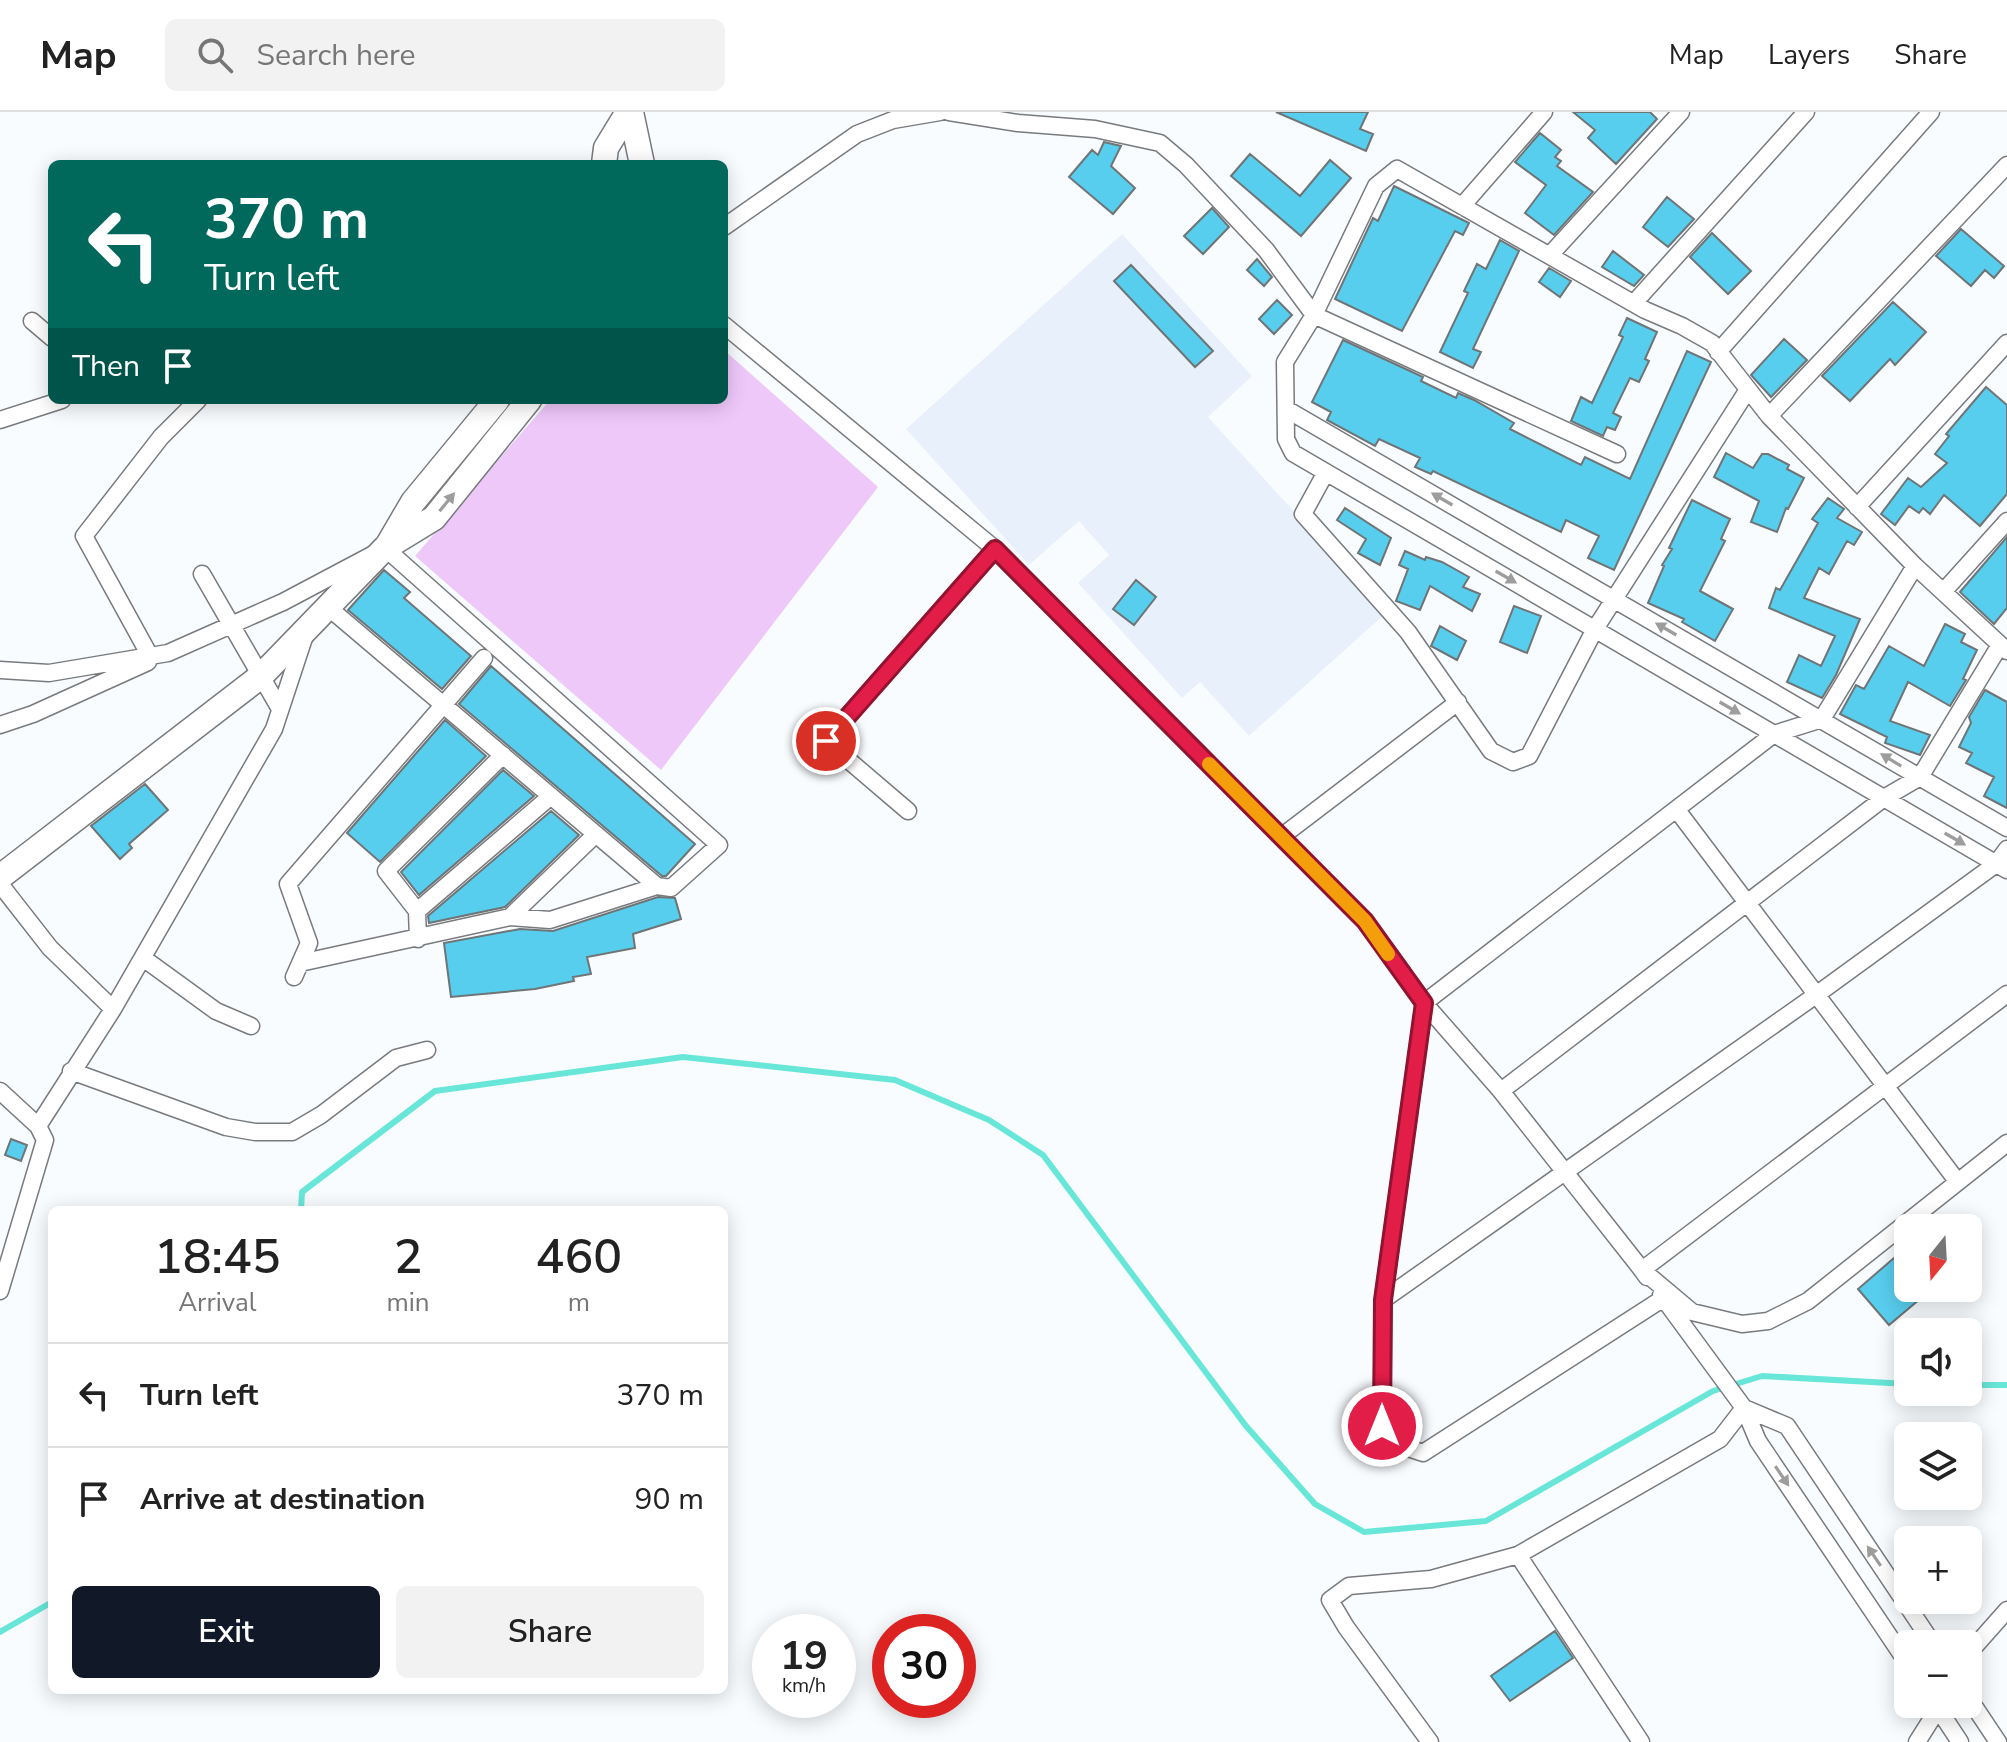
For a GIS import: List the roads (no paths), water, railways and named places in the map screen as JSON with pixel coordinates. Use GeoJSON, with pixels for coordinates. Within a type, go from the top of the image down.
{"type":"FeatureCollection","features":[{"type":"Feature","properties":{"kind":"main road"},"geometry":{"type":"LineString","coordinates":[[604,160],[606,148],[630,112]]}},
{"type":"Feature","properties":{"kind":"main road"},"geometry":{"type":"LineString","coordinates":[[630,112],[641,160]]}},
{"type":"Feature","properties":{"kind":"main road"},"geometry":{"type":"LineString","coordinates":[[0,877],[261,676],[306,634],[385,548],[413,502],[494,404]]}},
{"type":"Feature","properties":{"kind":"main road"},"geometry":{"type":"LineString","coordinates":[[385,548],[434,518],[526,404]]}},
{"type":"Feature","properties":{"kind":"street"},"geometry":{"type":"LineString","coordinates":[[728,224],[857,134],[893,120],[940,112]]}},
{"type":"Feature","properties":{"kind":"street"},"geometry":{"type":"LineString","coordinates":[[949,112],[1018,123],[1095,129],[1160,143],[1186,165],[1266,250],[1314,315],[1617,454]]}},
{"type":"Feature","properties":{"kind":"street"},"geometry":{"type":"LineString","coordinates":[[1462,206],[1544,112]]}},
{"type":"Feature","properties":{"kind":"street"},"geometry":{"type":"LineString","coordinates":[[1550,255],[1681,112]]}},
{"type":"Feature","properties":{"kind":"street"},"geometry":{"type":"LineString","coordinates":[[1634,303],[1806,112]]}},
{"type":"Feature","properties":{"kind":"street"},"geometry":{"type":"LineString","coordinates":[[1718,352],[1931,112]]}},
{"type":"Feature","properties":{"kind":"street"},"geometry":{"type":"LineString","coordinates":[[1769,416],[2007,165]]}},
{"type":"Feature","properties":{"kind":"street"},"geometry":{"type":"LineString","coordinates":[[1501,1091],[1884,798],[1920,777],[2003,648],[1915,566],[1769,416],[1712,343],[1634,303],[1397,169],[1376,186],[1314,315],[1285,362],[1286,439],[1293,453],[1595,629],[1884,798],[2001,867]]}},
{"type":"Feature","properties":{"kind":"street"},"geometry":{"type":"LineString","coordinates":[[32,321],[48,335]]}},
{"type":"Feature","properties":{"kind":"street"},"geometry":{"type":"LineString","coordinates":[[728,328],[995,549],[1365,921],[1424,1003],[1501,1091],[1666,1296],[1744,1408],[1758,1441],[1894,1643]]}},
{"type":"Feature","properties":{"kind":"street"},"geometry":{"type":"LineString","coordinates":[[1857,507],[2007,343]]}},
{"type":"Feature","properties":{"kind":"street"},"geometry":{"type":"LineString","coordinates":[[1326,472],[1303,514],[1408,632],[1491,751],[1513,762],[1529,756],[1595,629],[1747,391]]}},
{"type":"Feature","properties":{"kind":"street"},"geometry":{"type":"LineString","coordinates":[[0,420],[50,404]]}},
{"type":"Feature","properties":{"kind":"street"},"geometry":{"type":"LineString","coordinates":[[150,656],[84,536],[161,437],[194,404]]}},
{"type":"Feature","properties":{"kind":"street"},"geometry":{"type":"LineString","coordinates":[[1286,409],[2007,828]]}},
{"type":"Feature","properties":{"kind":"street"},"geometry":{"type":"LineString","coordinates":[[1943,592],[2007,521]]}},
{"type":"Feature","properties":{"kind":"street"},"geometry":{"type":"LineString","coordinates":[[0,725],[33,714],[231,626],[385,548],[719,845],[671,888],[657,886],[550,920],[510,917],[297,970],[309,943],[288,884],[484,658]]}},
{"type":"Feature","properties":{"kind":"street"},"geometry":{"type":"LineString","coordinates":[[908,811],[826,741],[995,549]]}},
{"type":"Feature","properties":{"kind":"street"},"geometry":{"type":"LineString","coordinates":[[1666,1296],[1423,1453],[1402,1446],[1382,1426],[1383,1300],[1424,1003],[1774,734],[1822,719],[1915,566]]}},
{"type":"Feature","properties":{"kind":"street"},"geometry":{"type":"LineString","coordinates":[[202,574],[280,709]]}},
{"type":"Feature","properties":{"kind":"street"},"geometry":{"type":"LineString","coordinates":[[329,608],[657,886]]}},
{"type":"Feature","properties":{"kind":"street"},"geometry":{"type":"LineString","coordinates":[[38,1126],[113,1009],[274,729],[306,634]]}},
{"type":"Feature","properties":{"kind":"street"},"geometry":{"type":"LineString","coordinates":[[0,670],[49,673],[168,653]]}},
{"type":"Feature","properties":{"kind":"street"},"geometry":{"type":"LineString","coordinates":[[1281,837],[1458,702]]}},
{"type":"Feature","properties":{"kind":"street"},"geometry":{"type":"LineString","coordinates":[[418,939],[417,911],[386,871],[503,755]]}},
{"type":"Feature","properties":{"kind":"street"},"geometry":{"type":"LineString","coordinates":[[417,911],[551,796]]}},
{"type":"Feature","properties":{"kind":"street"},"geometry":{"type":"LineString","coordinates":[[1677,810],[1957,1181]]}},
{"type":"Feature","properties":{"kind":"street"},"geometry":{"type":"LineString","coordinates":[[510,917],[596,834]]}},
{"type":"Feature","properties":{"kind":"street"},"geometry":{"type":"LineString","coordinates":[[1383,1300],[2001,867],[2007,849]]}},
{"type":"Feature","properties":{"kind":"street"},"geometry":{"type":"LineString","coordinates":[[0,884],[50,948],[113,1009]]}},
{"type":"Feature","properties":{"kind":"street"},"geometry":{"type":"LineString","coordinates":[[143,958],[216,1011],[251,1026]]}},
{"type":"Feature","properties":{"kind":"street"},"geometry":{"type":"LineString","coordinates":[[1642,1270],[2007,994]]}},
{"type":"Feature","properties":{"kind":"street"},"geometry":{"type":"LineString","coordinates":[[71,1071],[226,1127],[255,1132],[292,1132],[321,1115],[396,1058],[427,1050]]}},
{"type":"Feature","properties":{"kind":"street"},"geometry":{"type":"LineString","coordinates":[[0,1091],[38,1126],[45,1140],[0,1291]]}},
{"type":"Feature","properties":{"kind":"street"},"geometry":{"type":"LineString","coordinates":[[1666,1296],[1692,1312],[1742,1324],[1768,1321],[1808,1301],[2007,1143]]}},
{"type":"Feature","properties":{"kind":"street"},"geometry":{"type":"LineString","coordinates":[[1430,1742],[1346,1627],[1330,1600],[1349,1586],[1431,1579],[1518,1555],[1720,1439],[1744,1408]]}},
{"type":"Feature","properties":{"kind":"street"},"geometry":{"type":"LineString","coordinates":[[1744,1408],[1787,1426],[1924,1630]]}},
{"type":"Feature","properties":{"kind":"street"},"geometry":{"type":"LineString","coordinates":[[1518,1555],[1641,1742]]}},
{"type":"Feature","properties":{"kind":"street"},"geometry":{"type":"LineString","coordinates":[[1982,1638],[2007,1610]]}},
{"type":"Feature","properties":{"kind":"street"},"geometry":{"type":"LineString","coordinates":[[1917,1742],[1931,1718]]}},
{"type":"Feature","properties":{"kind":"street"},"geometry":{"type":"LineString","coordinates":[[1945,1718],[1960,1742]]}},
{"type":"Feature","properties":{"kind":"street"},"geometry":{"type":"LineString","coordinates":[[1982,1718],[1998,1742]]}},
{"type":"Feature","properties":{"kind":"waterway"},"geometry":{"type":"LineString","coordinates":[[301,1206],[302,1192],[435,1091],[683,1057],[895,1080],[989,1120],[1043,1155],[1246,1426],[1315,1504],[1364,1532],[1486,1521],[1713,1391],[1762,1376],[1894,1383]]}},
{"type":"Feature","properties":{"kind":"waterway"},"geometry":{"type":"LineString","coordinates":[[1982,1385],[2007,1385]]}},
{"type":"Feature","properties":{"kind":"waterway"},"geometry":{"type":"LineString","coordinates":[[0,1632],[48,1604]]}}]}
